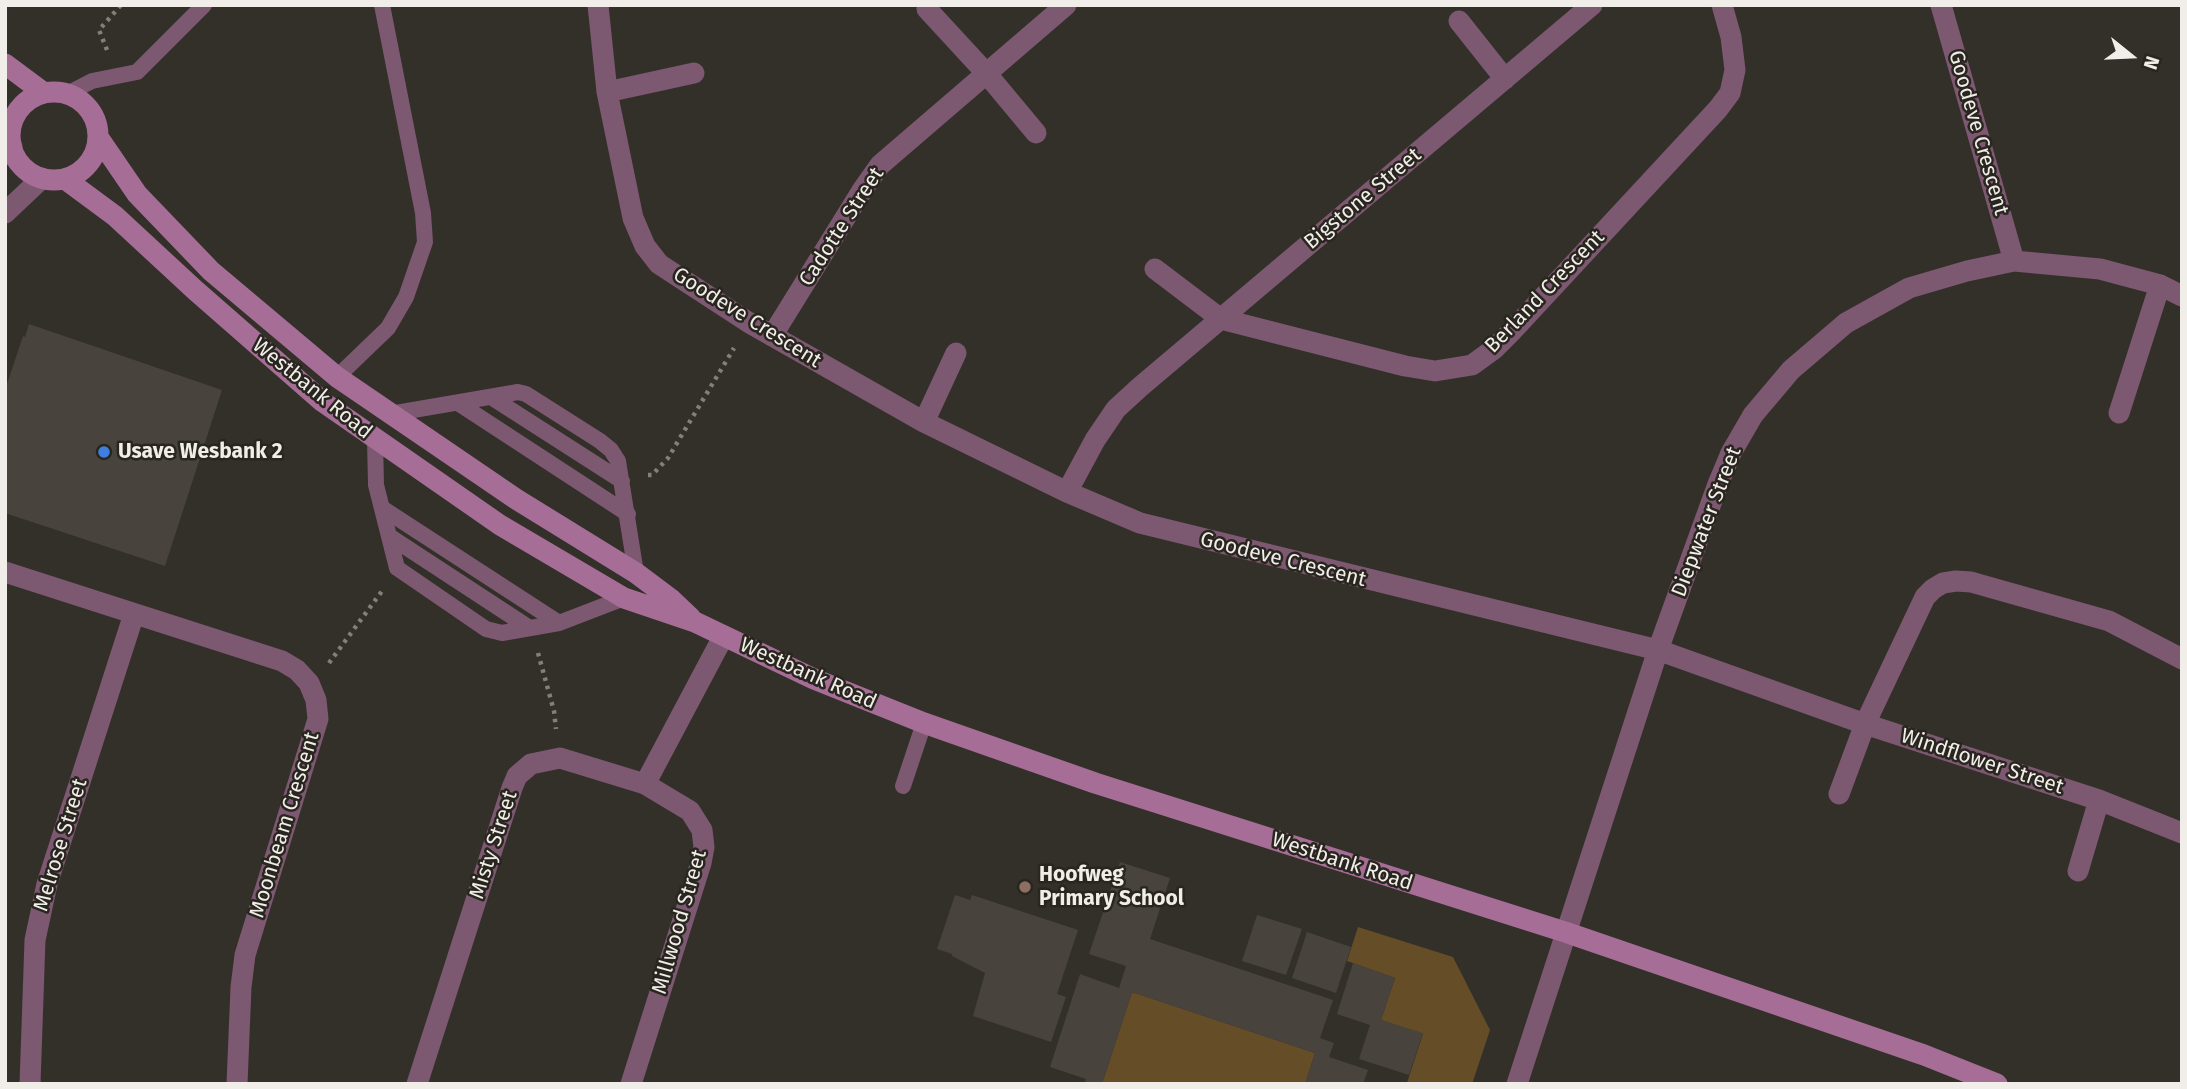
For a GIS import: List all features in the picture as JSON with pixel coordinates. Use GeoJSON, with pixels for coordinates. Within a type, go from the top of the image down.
{"type":"FeatureCollection","features":[{"type":"Feature","properties":{"kind":"street","name":"Goodeve Crescent"},"geometry":{"type":"LineString","coordinates":[[598,5],[607,92],[633,218],[645,246],[659,264],[748,323],[924,422],[1067,492],[1140,523],[1658,650]]}},
{"type":"Feature","properties":{"kind":"street","name":"Cadotte Street"},"geometry":{"type":"LineString","coordinates":[[772,336],[880,166],[1066,5]]}},
{"type":"Feature","properties":{"kind":"street","name":"Bigstone Street"},"geometry":{"type":"LineString","coordinates":[[1067,492],[1095,440],[1116,409],[1592,5]]}},
{"type":"Feature","properties":{"kind":"street","name":"Berland Crescent"},"geometry":{"type":"LineString","coordinates":[[1221,319],[1405,366],[1435,371],[1472,365],[1511,332],[1730,93],[1735,70],[1731,37],[1722,5]]}},
{"type":"Feature","properties":{"kind":"street","name":"Goodeve Crescent"},"geometry":{"type":"LineString","coordinates":[[1941,5],[2014,261]]}},
{"type":"Feature","properties":{"kind":"street"},"geometry":{"type":"LineString","coordinates":[[927,9],[986,72],[1036,132]]}},
{"type":"Feature","properties":{"kind":"street"},"geometry":{"type":"LineString","coordinates":[[1460,21],[1505,79]]}},
{"type":"Feature","properties":{"kind":"street"},"geometry":{"type":"LineString","coordinates":[[5,64],[44,93]]}},
{"type":"Feature","properties":{"kind":"street"},"geometry":{"type":"LineString","coordinates":[[607,92],[694,73]]}},
{"type":"Feature","properties":{"kind":"street"},"geometry":{"type":"LineString","coordinates":[[44,93],[67,94],[86,106],[93,115],[98,137],[96,149],[84,168],[75,175],[42,178],[22,166],[8,151],[9,119],[24,104],[44,93]]}},
{"type":"Feature","properties":{"kind":"street","name":"Westbank Road"},"geometry":{"type":"LineString","coordinates":[[98,137],[137,194],[211,271],[337,377],[516,499],[636,573],[672,600],[695,622]]}},
{"type":"Feature","properties":{"kind":"street"},"geometry":{"type":"LineString","coordinates":[[5,213],[42,178]]}},
{"type":"Feature","properties":{"kind":"street","name":"Westbank Road"},"geometry":{"type":"LineString","coordinates":[[65,178],[115,216],[323,402],[500,525],[624,598],[695,622],[836,688],[924,723],[1095,783],[1565,932],[1924,1055],[1997,1084]]}},
{"type":"Feature","properties":{"kind":"street","name":"Diepwater Street"},"geometry":{"type":"LineString","coordinates":[[1517,1084],[1658,650],[1731,453],[1753,415],[1791,370],[1846,323],[1909,288],[1967,271],[2014,261],[2100,268],[2160,285],[2182,296]]}},
{"type":"Feature","properties":{"kind":"street"},"geometry":{"type":"LineString","coordinates":[[1155,269],[1221,319]]}},
{"type":"Feature","properties":{"kind":"street"},"geometry":{"type":"LineString","coordinates":[[2119,413],[2160,285]]}},
{"type":"Feature","properties":{"kind":"street"},"geometry":{"type":"LineString","coordinates":[[924,422],[956,353]]}},
{"type":"Feature","properties":{"kind":"street"},"geometry":{"type":"LineString","coordinates":[[5,572],[282,661],[297,670],[309,683]]}},
{"type":"Feature","properties":{"kind":"street"},"geometry":{"type":"LineString","coordinates":[[1839,794],[1865,724],[1925,597],[1943,583],[1971,582],[2109,621],[2182,659]]}},
{"type":"Feature","properties":{"kind":"street","name":"Melrose Street"},"geometry":{"type":"LineString","coordinates":[[30,1084],[35,940],[47,884],[134,614]]}},
{"type":"Feature","properties":{"kind":"street"},"geometry":{"type":"LineString","coordinates":[[560,758],[645,784],[723,637]]}},
{"type":"Feature","properties":{"kind":"street","name":"Windflower Street"},"geometry":{"type":"LineString","coordinates":[[1658,650],[1865,724],[2099,800],[2182,833]]}},
{"type":"Feature","properties":{"kind":"street","name":"Moonbeam Crescent"},"geometry":{"type":"LineString","coordinates":[[237,1084],[245,955],[318,719],[316,700],[309,683]]}},
{"type":"Feature","properties":{"kind":"street","name":"Misty Street"},"geometry":{"type":"LineString","coordinates":[[417,1084],[517,776],[531,764],[560,758]]}},
{"type":"Feature","properties":{"kind":"street","name":"Millwood Street"},"geometry":{"type":"LineString","coordinates":[[631,1084],[704,848],[702,831],[690,811],[645,784]]}},
{"type":"Feature","properties":{"kind":"street"},"geometry":{"type":"LineString","coordinates":[[2078,871],[2099,800]]}},
{"type":"Feature","properties":{"kind":"lane"},"geometry":{"type":"LineString","coordinates":[[67,94],[92,81],[138,72],[204,5]]}},
{"type":"Feature","properties":{"kind":"lane"},"geometry":{"type":"LineString","coordinates":[[337,377],[388,328],[405,297],[425,242],[423,214],[382,5]]}},
{"type":"Feature","properties":{"kind":"lane"},"geometry":{"type":"LineString","coordinates":[[390,414],[491,397],[630,479],[628,514],[636,573]]}},
{"type":"Feature","properties":{"kind":"lane"},"geometry":{"type":"LineString","coordinates":[[457,403],[628,514]]}},
{"type":"Feature","properties":{"kind":"lane"},"geometry":{"type":"LineString","coordinates":[[375,440],[376,485],[397,568],[486,629],[531,635],[624,598]]}},
{"type":"Feature","properties":{"kind":"lane"},"geometry":{"type":"LineString","coordinates":[[382,508],[559,622]]}},
{"type":"Feature","properties":{"kind":"lane"},"geometry":{"type":"LineString","coordinates":[[389,536],[531,635]]}},
{"type":"Feature","properties":{"kind":"lane"},"geometry":{"type":"LineString","coordinates":[[903,786],[924,723]]}},
{"type":"Feature","properties":{"kind":"path"},"geometry":{"type":"LineString","coordinates":[[108,53],[99,30],[121,5]]}},
{"type":"Feature","properties":{"kind":"path"},"geometry":{"type":"LineString","coordinates":[[630,479],[652,475],[668,458],[712,388],[748,323]]}},
{"type":"Feature","properties":{"kind":"path"},"geometry":{"type":"LineString","coordinates":[[309,683],[334,658],[382,590]]}},
{"type":"Feature","properties":{"kind":"path"},"geometry":{"type":"LineString","coordinates":[[531,635],[554,711],[560,758]]}},
{"type":"Feature","properties":{"kind":"shaded area"},"geometry":{"type":"Polygon","coordinates":[[[1358,927],[1453,957],[1490,1030],[1472,1084],[1407,1083],[1423,1034],[1381,1020],[1395,978],[1347,961],[1358,927]]]}},
{"type":"Feature","properties":{"kind":"shaded area"},"geometry":{"type":"Polygon","coordinates":[[[1132,992],[1315,1053],[1305,1084],[1102,1084],[1132,992]]]}},
{"type":"Feature","properties":{"kind":"building","name":"Usave Wesbank 2"},"geometry":{"type":"Polygon","coordinates":[[[29,324],[222,390],[165,566],[5,513],[5,390],[29,324]]]}},
{"type":"Feature","properties":{"kind":"building"},"geometry":{"type":"Polygon","coordinates":[[[1120,862],[1170,878],[1150,939],[1333,1000],[1320,1038],[1334,1043],[1329,1057],[1368,1070],[1363,1084],[1305,1084],[1315,1053],[1132,992],[1102,1084],[1085,1084],[1086,1079],[1050,1067],[1080,974],[1119,988],[1126,966],[1089,954],[1120,862]]]}},
{"type":"Feature","properties":{"kind":"building"},"geometry":{"type":"Polygon","coordinates":[[[955,895],[970,900],[972,895],[1078,930],[1057,994],[1066,997],[1051,1042],[973,1016],[985,973],[952,954],[937,949],[955,895]]]}},
{"type":"Feature","properties":{"kind":"building"},"geometry":{"type":"Polygon","coordinates":[[[1257,915],[1302,929],[1286,975],[1242,961],[1257,915]]]}},
{"type":"Feature","properties":{"kind":"building"},"geometry":{"type":"Polygon","coordinates":[[[1307,932],[1351,947],[1336,993],[1292,978],[1307,932]]]}},
{"type":"Feature","properties":{"kind":"building"},"geometry":{"type":"Polygon","coordinates":[[[1353,963],[1395,978],[1381,1020],[1423,1033],[1409,1075],[1359,1059],[1370,1025],[1337,1014],[1353,963]]]}},
{"type":"Feature","properties":{"kind":"place","name":"Usave Wesbank 2"},"geometry":{"type":"Point","coordinates":[104,452]}},
{"type":"Feature","properties":{"kind":"place","name":"Hoofweg Primary School"},"geometry":{"type":"Point","coordinates":[1025,887]}}]}
